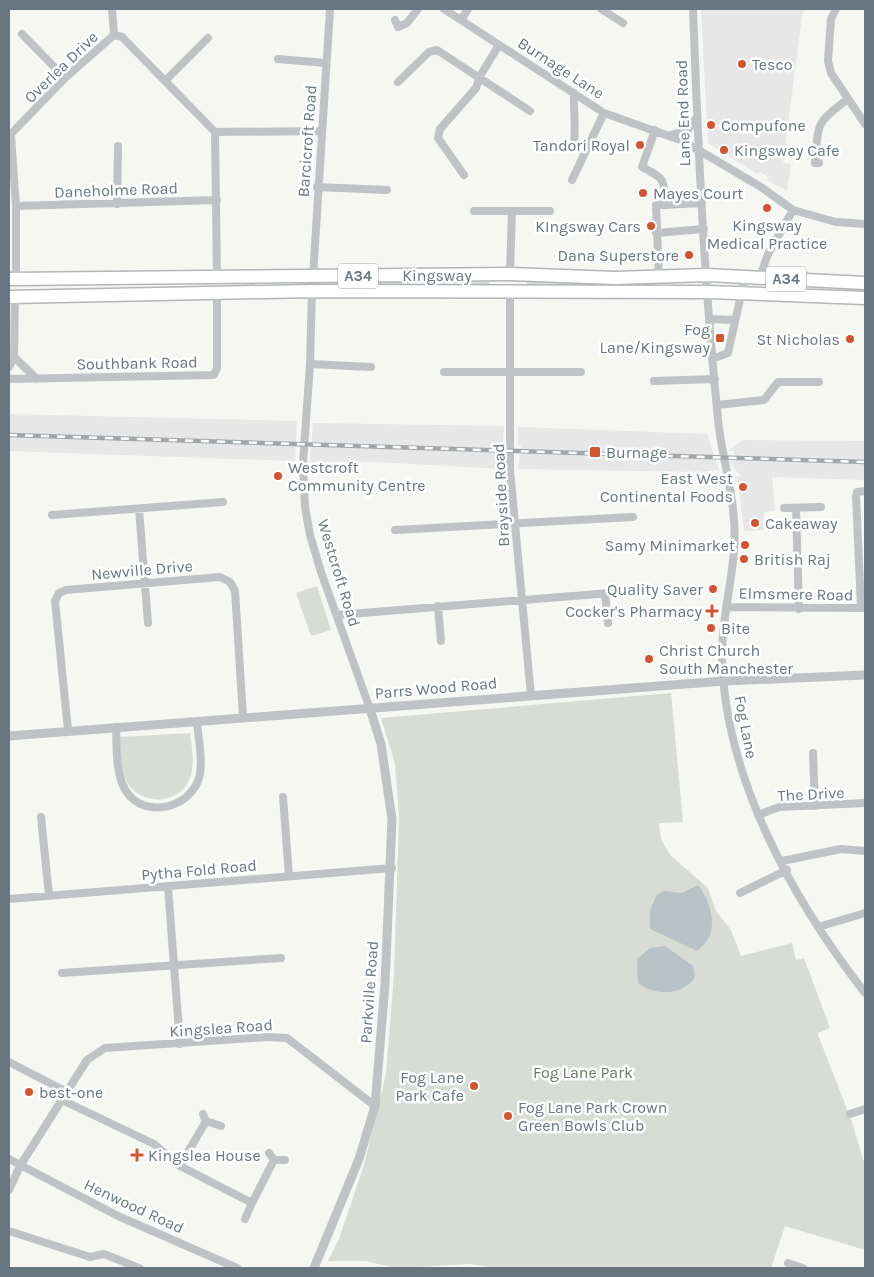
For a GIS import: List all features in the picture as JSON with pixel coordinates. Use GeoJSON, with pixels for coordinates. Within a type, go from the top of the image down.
{"type":"FeatureCollection","features":[{"type":"Feature","properties":{"kind":"highway","name":"Kingsway"},"geometry":{"type":"LineString","coordinates":[[12,279],[510,274],[615,278],[760,277],[800,284],[865,284]]}},
{"type":"Feature","properties":{"kind":"highway"},"geometry":{"type":"LineString","coordinates":[[707,276],[714,284],[743,289],[800,284],[832,296]]}},
{"type":"Feature","properties":{"kind":"highway"},"geometry":{"type":"LineString","coordinates":[[615,278],[637,283],[704,285],[708,292]]}},
{"type":"Feature","properties":{"kind":"highway","name":"Kingsway"},"geometry":{"type":"LineString","coordinates":[[12,297],[217,292],[708,292],[743,289],[865,298]]}},
{"type":"Feature","properties":{"kind":"street","name":"Overlea Drive"},"geometry":{"type":"LineString","coordinates":[[10,136],[65,78],[114,35],[112,9]]}},
{"type":"Feature","properties":{"kind":"street","name":"Barcicroft Road"},"geometry":{"type":"LineString","coordinates":[[313,276],[317,187],[330,9]]}},
{"type":"Feature","properties":{"kind":"street"},"geometry":{"type":"LineString","coordinates":[[395,20],[398,27],[407,23],[418,9]]}},
{"type":"Feature","properties":{"kind":"street","name":"Burnage Lane"},"geometry":{"type":"LineString","coordinates":[[444,9],[604,113],[655,130],[699,150],[761,187],[792,210],[836,222],[865,224]]}},
{"type":"Feature","properties":{"kind":"street"},"geometry":{"type":"LineString","coordinates":[[461,20],[468,9]]}},
{"type":"Feature","properties":{"kind":"street"},"geometry":{"type":"LineString","coordinates":[[601,9],[623,23]]}},
{"type":"Feature","properties":{"kind":"street","name":"Lane End Road"},"geometry":{"type":"LineString","coordinates":[[693,9],[697,116],[707,276]]}},
{"type":"Feature","properties":{"kind":"street"},"geometry":{"type":"LineString","coordinates":[[836,9],[831,19],[828,61],[831,73],[865,124]]}},
{"type":"Feature","properties":{"kind":"street"},"geometry":{"type":"LineString","coordinates":[[22,34],[65,78]]}},
{"type":"Feature","properties":{"kind":"street"},"geometry":{"type":"LineString","coordinates":[[114,35],[122,37],[216,132],[217,278]]}},
{"type":"Feature","properties":{"kind":"street"},"geometry":{"type":"LineString","coordinates":[[166,80],[208,38]]}},
{"type":"Feature","properties":{"kind":"street"},"geometry":{"type":"LineString","coordinates":[[464,175],[438,138],[440,129],[476,88],[480,76],[499,45]]}},
{"type":"Feature","properties":{"kind":"street"},"geometry":{"type":"LineString","coordinates":[[398,82],[429,52],[437,50],[480,76],[530,111]]}},
{"type":"Feature","properties":{"kind":"street"},"geometry":{"type":"LineString","coordinates":[[278,59],[326,63]]}},
{"type":"Feature","properties":{"kind":"street"},"geometry":{"type":"LineString","coordinates":[[573,148],[576,134],[572,114],[574,93]]}},
{"type":"Feature","properties":{"kind":"street"},"geometry":{"type":"LineString","coordinates":[[819,163],[815,163],[819,125],[823,118],[848,99]]}},
{"type":"Feature","properties":{"kind":"street"},"geometry":{"type":"LineString","coordinates":[[572,180],[604,113]]}},
{"type":"Feature","properties":{"kind":"street"},"geometry":{"type":"LineString","coordinates":[[669,136],[687,130],[695,122],[697,116]]}},
{"type":"Feature","properties":{"kind":"street"},"geometry":{"type":"LineString","coordinates":[[655,130],[642,167],[662,177],[665,183],[664,205]]}},
{"type":"Feature","properties":{"kind":"street"},"geometry":{"type":"LineString","coordinates":[[216,132],[321,131]]}},
{"type":"Feature","properties":{"kind":"street"},"geometry":{"type":"LineString","coordinates":[[10,136],[16,206],[12,279]]}},
{"type":"Feature","properties":{"kind":"street"},"geometry":{"type":"LineString","coordinates":[[117,204],[118,146]]}},
{"type":"Feature","properties":{"kind":"street"},"geometry":{"type":"LineString","coordinates":[[317,187],[387,190]]}},
{"type":"Feature","properties":{"kind":"street","name":"Daneholme Road"},"geometry":{"type":"LineString","coordinates":[[16,206],[217,200]]}},
{"type":"Feature","properties":{"kind":"street"},"geometry":{"type":"LineString","coordinates":[[659,277],[656,205],[702,203]]}},
{"type":"Feature","properties":{"kind":"street"},"geometry":{"type":"LineString","coordinates":[[760,277],[768,254],[792,210]]}},
{"type":"Feature","properties":{"kind":"street"},"geometry":{"type":"LineString","coordinates":[[474,211],[550,211]]}},
{"type":"Feature","properties":{"kind":"street"},"geometry":{"type":"LineString","coordinates":[[510,274],[512,211]]}},
{"type":"Feature","properties":{"kind":"street"},"geometry":{"type":"LineString","coordinates":[[656,233],[704,229]]}},
{"type":"Feature","properties":{"kind":"street","name":"Fog Lane"},"geometry":{"type":"LineString","coordinates":[[707,276],[712,360],[734,523],[734,545],[722,656],[735,751],[758,815],[782,861],[818,928],[865,993]]}},
{"type":"Feature","properties":{"kind":"street"},"geometry":{"type":"LineString","coordinates":[[712,360],[728,353],[743,289]]}},
{"type":"Feature","properties":{"kind":"street","name":"Westcroft Road"},"geometry":{"type":"LineString","coordinates":[[312,291],[310,364],[303,463],[305,507],[316,553],[370,709]]}},
{"type":"Feature","properties":{"kind":"street","name":"Southbank Road"},"geometry":{"type":"LineString","coordinates":[[9,379],[214,375],[217,368],[217,292]]}},
{"type":"Feature","properties":{"kind":"street","name":"Brayside Road"},"geometry":{"type":"LineString","coordinates":[[510,292],[512,373],[510,470],[531,696]]}},
{"type":"Feature","properties":{"kind":"street"},"geometry":{"type":"LineString","coordinates":[[9,367],[14,357],[12,297]]}},
{"type":"Feature","properties":{"kind":"street"},"geometry":{"type":"LineString","coordinates":[[711,318],[735,320]]}},
{"type":"Feature","properties":{"kind":"street"},"geometry":{"type":"LineString","coordinates":[[14,357],[37,379]]}},
{"type":"Feature","properties":{"kind":"street"},"geometry":{"type":"LineString","coordinates":[[310,364],[371,367]]}},
{"type":"Feature","properties":{"kind":"street"},"geometry":{"type":"LineString","coordinates":[[444,372],[581,372]]}},
{"type":"Feature","properties":{"kind":"street"},"geometry":{"type":"LineString","coordinates":[[654,381],[715,379]]}},
{"type":"Feature","properties":{"kind":"street"},"geometry":{"type":"LineString","coordinates":[[717,405],[764,400],[778,382],[819,382]]}},
{"type":"Feature","properties":{"kind":"street"},"geometry":{"type":"LineString","coordinates":[[863,608],[856,496],[858,492],[865,491]]}},
{"type":"Feature","properties":{"kind":"street"},"geometry":{"type":"LineString","coordinates":[[52,515],[223,502]]}},
{"type":"Feature","properties":{"kind":"street"},"geometry":{"type":"LineString","coordinates":[[784,508],[821,506]]}},
{"type":"Feature","properties":{"kind":"street"},"geometry":{"type":"LineString","coordinates":[[796,508],[799,609]]}},
{"type":"Feature","properties":{"kind":"street"},"geometry":{"type":"LineString","coordinates":[[139,509],[148,623]]}},
{"type":"Feature","properties":{"kind":"street"},"geometry":{"type":"LineString","coordinates":[[395,530],[633,517]]}},
{"type":"Feature","properties":{"kind":"street","name":"Newville Drive"},"geometry":{"type":"LineString","coordinates":[[68,730],[55,601],[59,593],[66,590],[220,577],[230,582],[235,591],[243,717]]}},
{"type":"Feature","properties":{"kind":"street"},"geometry":{"type":"LineString","coordinates":[[337,616],[438,606],[647,590]]}},
{"type":"Feature","properties":{"kind":"street"},"geometry":{"type":"LineString","coordinates":[[605,593],[608,623]]}},
{"type":"Feature","properties":{"kind":"street"},"geometry":{"type":"LineString","coordinates":[[438,606],[441,641]]}},
{"type":"Feature","properties":{"kind":"street","name":"Elmsmere Road"},"geometry":{"type":"LineString","coordinates":[[726,606],[799,609],[863,608]]}},
{"type":"Feature","properties":{"kind":"street","name":"Parrs Wood Road"},"geometry":{"type":"LineString","coordinates":[[9,736],[724,681],[865,675]]}},
{"type":"Feature","properties":{"kind":"street","name":"Parkville Road"},"geometry":{"type":"LineString","coordinates":[[314,1268],[358,1159],[375,1106],[392,868],[392,819],[381,744],[370,709]]}},
{"type":"Feature","properties":{"kind":"street"},"geometry":{"type":"LineString","coordinates":[[116,727],[120,777],[126,791],[135,800],[143,804],[160,807],[174,805],[186,799],[196,787],[201,773],[197,721]]}},
{"type":"Feature","properties":{"kind":"street"},"geometry":{"type":"LineString","coordinates":[[813,754],[815,806]]}},
{"type":"Feature","properties":{"kind":"street"},"geometry":{"type":"LineString","coordinates":[[283,797],[289,876]]}},
{"type":"Feature","properties":{"kind":"street","name":"The Drive"},"geometry":{"type":"LineString","coordinates":[[758,815],[779,807],[865,804]]}},
{"type":"Feature","properties":{"kind":"street"},"geometry":{"type":"LineString","coordinates":[[41,817],[48,896]]}},
{"type":"Feature","properties":{"kind":"street"},"geometry":{"type":"LineString","coordinates":[[782,861],[841,849],[865,851]]}},
{"type":"Feature","properties":{"kind":"street","name":"Pytha Fold Road"},"geometry":{"type":"LineString","coordinates":[[9,899],[392,868]]}},
{"type":"Feature","properties":{"kind":"street"},"geometry":{"type":"LineString","coordinates":[[740,894],[787,870]]}},
{"type":"Feature","properties":{"kind":"street"},"geometry":{"type":"LineString","coordinates":[[168,887],[180,1044]]}},
{"type":"Feature","properties":{"kind":"street"},"geometry":{"type":"LineString","coordinates":[[818,928],[865,913]]}},
{"type":"Feature","properties":{"kind":"street"},"geometry":{"type":"LineString","coordinates":[[62,973],[281,958]]}},
{"type":"Feature","properties":{"kind":"street","name":"Kingslea Road"},"geometry":{"type":"LineString","coordinates":[[9,1190],[20,1166],[87,1060],[106,1048],[268,1037],[287,1038],[375,1106]]}},
{"type":"Feature","properties":{"kind":"street"},"geometry":{"type":"LineString","coordinates":[[9,1062],[67,1092]]}},
{"type":"Feature","properties":{"kind":"street"},"geometry":{"type":"LineString","coordinates":[[62,1100],[154,1144],[180,1166],[252,1203]]}},
{"type":"Feature","properties":{"kind":"street"},"geometry":{"type":"LineString","coordinates":[[850,1114],[865,1109]]}},
{"type":"Feature","properties":{"kind":"street"},"geometry":{"type":"LineString","coordinates":[[180,1166],[204,1117],[221,1126]]}},
{"type":"Feature","properties":{"kind":"street"},"geometry":{"type":"LineString","coordinates":[[269,1153],[274,1160]]}},
{"type":"Feature","properties":{"kind":"street","name":"Henwood Road"},"geometry":{"type":"LineString","coordinates":[[9,1160],[118,1216],[237,1268]]}},
{"type":"Feature","properties":{"kind":"street"},"geometry":{"type":"LineString","coordinates":[[274,1160],[285,1160]]}},
{"type":"Feature","properties":{"kind":"street"},"geometry":{"type":"LineString","coordinates":[[245,1219],[274,1160]]}},
{"type":"Feature","properties":{"kind":"street"},"geometry":{"type":"LineString","coordinates":[[9,1231],[90,1256],[104,1254],[139,1268]]}},
{"type":"Feature","properties":{"kind":"street"},"geometry":{"type":"LineString","coordinates":[[788,1263],[803,1268]]}},
{"type":"Feature","properties":{"kind":"shaded area"},"geometry":{"type":"Polygon","coordinates":[[[701,9],[803,9],[783,162],[791,164],[787,191],[767,180],[768,177],[760,172],[757,174],[708,143],[701,9]]]}},
{"type":"Feature","properties":{"kind":"shaded area"},"geometry":{"type":"Polygon","coordinates":[[[9,414],[297,421],[295,461],[9,451],[9,414]]]}},
{"type":"Feature","properties":{"kind":"shaded area"},"geometry":{"type":"Polygon","coordinates":[[[313,423],[504,426],[503,469],[376,462],[310,462],[313,423]]]}},
{"type":"Feature","properties":{"kind":"shaded area"},"geometry":{"type":"Polygon","coordinates":[[[518,427],[707,434],[719,470],[700,472],[518,469],[521,445],[518,445],[518,427]]]}},
{"type":"Feature","properties":{"kind":"shaded area"},"geometry":{"type":"Polygon","coordinates":[[[743,440],[865,441],[865,480],[772,477],[775,511],[764,512],[764,530],[744,531],[737,476],[741,476],[728,461],[736,461],[734,450],[728,451],[743,440]]]}},
{"type":"Feature","properties":{"kind":"shaded area"},"geometry":{"type":"Polygon","coordinates":[[[698,885],[708,902],[712,929],[705,944],[697,951],[650,929],[650,911],[656,896],[663,891],[682,893],[698,885]]]}},
{"type":"Feature","properties":{"kind":"shaded area"},"geometry":{"type":"Polygon","coordinates":[[[665,946],[693,966],[695,977],[690,983],[676,991],[660,992],[638,983],[637,959],[650,948],[665,946]]]}},
{"type":"Feature","properties":{"kind":"green space"},"geometry":{"type":"Polygon","coordinates":[[[339,282],[489,282],[489,287],[339,288],[339,282]]]}},
{"type":"Feature","properties":{"kind":"green space"},"geometry":{"type":"Polygon","coordinates":[[[527,282],[604,282],[635,285],[635,288],[527,286],[527,282]]]}},
{"type":"Feature","properties":{"kind":"green space"},"geometry":{"type":"Polygon","coordinates":[[[317,586],[331,630],[311,636],[296,593],[317,586]]]}},
{"type":"Feature","properties":{"kind":"green space","name":"Fog Lane Park"},"geometry":{"type":"Polygon","coordinates":[[[671,693],[683,822],[659,823],[661,839],[670,855],[708,888],[716,911],[731,930],[741,956],[792,943],[796,960],[804,958],[830,1028],[818,1033],[818,1035],[851,1119],[865,1165],[865,1250],[785,1226],[771,1268],[498,1268],[469,1264],[397,1268],[365,1261],[328,1261],[339,1239],[364,1165],[386,1074],[394,974],[399,817],[395,764],[381,718],[671,693]]]}},
{"type":"Feature","properties":{"kind":"green space"},"geometry":{"type":"Polygon","coordinates":[[[190,733],[193,758],[192,770],[188,782],[182,791],[164,799],[144,797],[135,792],[128,784],[124,775],[120,737],[190,733]]]}},
{"type":"Feature","properties":{"kind":"railway"},"geometry":{"type":"LineString","coordinates":[[9,435],[865,462]]}},
{"type":"Feature","properties":{"kind":"place","name":"Tesco"},"geometry":{"type":"Point","coordinates":[742,64]}},
{"type":"Feature","properties":{"kind":"place","name":"Compufone"},"geometry":{"type":"Point","coordinates":[711,125]}},
{"type":"Feature","properties":{"kind":"place","name":"Tandori Royal"},"geometry":{"type":"Point","coordinates":[640,145]}},
{"type":"Feature","properties":{"kind":"place","name":"Kingsway Cafe"},"geometry":{"type":"Point","coordinates":[724,150]}},
{"type":"Feature","properties":{"kind":"place","name":"Mayes Court"},"geometry":{"type":"Point","coordinates":[643,193]}},
{"type":"Feature","properties":{"kind":"place","name":"Kingsway Medical Practice"},"geometry":{"type":"Point","coordinates":[767,208]}},
{"type":"Feature","properties":{"kind":"place","name":"KIngsway Cars"},"geometry":{"type":"Point","coordinates":[651,226]}},
{"type":"Feature","properties":{"kind":"place","name":"Dana Superstore"},"geometry":{"type":"Point","coordinates":[689,255]}},
{"type":"Feature","properties":{"kind":"place","name":"Fog Lane/Kingsway"},"geometry":{"type":"Point","coordinates":[720,338]}},
{"type":"Feature","properties":{"kind":"place","name":"St Nicholas"},"geometry":{"type":"Point","coordinates":[850,339]}},
{"type":"Feature","properties":{"kind":"place","name":"Burnage"},"geometry":{"type":"Point","coordinates":[595,452]}},
{"type":"Feature","properties":{"kind":"place","name":"Westcroft Community Centre"},"geometry":{"type":"Point","coordinates":[278,476]}},
{"type":"Feature","properties":{"kind":"place","name":"East West Continental Foods"},"geometry":{"type":"Point","coordinates":[743,487]}},
{"type":"Feature","properties":{"kind":"place","name":"Cakeaway"},"geometry":{"type":"Point","coordinates":[755,523]}},
{"type":"Feature","properties":{"kind":"place","name":"Samy Minimarket"},"geometry":{"type":"Point","coordinates":[745,545]}},
{"type":"Feature","properties":{"kind":"place","name":"British Raj"},"geometry":{"type":"Point","coordinates":[744,559]}},
{"type":"Feature","properties":{"kind":"place","name":"Quality Saver"},"geometry":{"type":"Point","coordinates":[713,589]}},
{"type":"Feature","properties":{"kind":"place","name":"Cocker's Pharmacy"},"geometry":{"type":"Point","coordinates":[712,611]}},
{"type":"Feature","properties":{"kind":"place","name":"Bite"},"geometry":{"type":"Point","coordinates":[711,628]}},
{"type":"Feature","properties":{"kind":"place","name":"Christ Church South Manchester"},"geometry":{"type":"Point","coordinates":[649,659]}},
{"type":"Feature","properties":{"kind":"place","name":"Fog Lane Park Cafe"},"geometry":{"type":"Point","coordinates":[474,1086]}},
{"type":"Feature","properties":{"kind":"place","name":"best-one"},"geometry":{"type":"Point","coordinates":[29,1092]}},
{"type":"Feature","properties":{"kind":"place","name":"Fog Lane Park Crown Green Bowls Club"},"geometry":{"type":"Point","coordinates":[508,1116]}},
{"type":"Feature","properties":{"kind":"place","name":"Kingslea House"},"geometry":{"type":"Point","coordinates":[137,1155]}}]}
